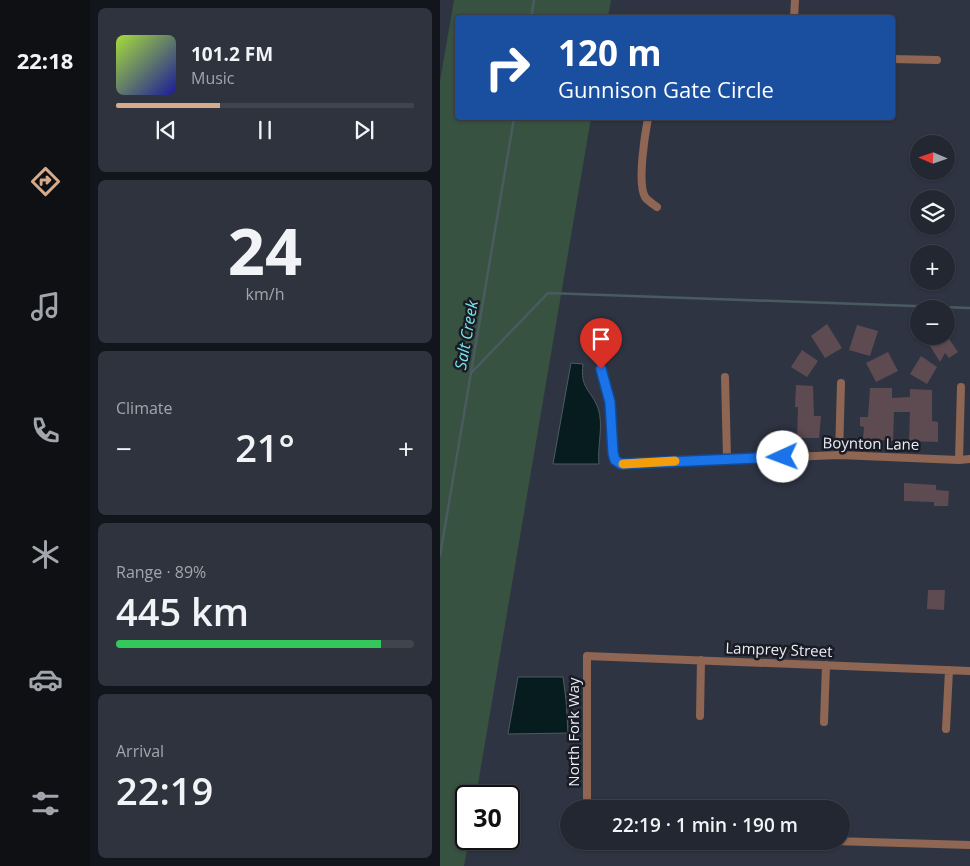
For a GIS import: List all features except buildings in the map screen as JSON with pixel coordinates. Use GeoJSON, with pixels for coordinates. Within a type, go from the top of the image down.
{"type":"FeatureCollection","features":[{"type":"Feature","properties":{"kind":"street"},"geometry":{"type":"LineString","coordinates":[[794,15],[795,0]]}},
{"type":"Feature","properties":{"kind":"street"},"geometry":{"type":"LineString","coordinates":[[895,59],[937,60]]}},
{"type":"Feature","properties":{"kind":"street"},"geometry":{"type":"LineString","coordinates":[[648,120],[642,188],[646,198],[657,207]]}},
{"type":"Feature","properties":{"kind":"street","name":"Boynton Lane"},"geometry":{"type":"LineString","coordinates":[[601,369],[610,402],[613,453],[615,460],[621,464],[727,458],[839,455],[970,459]]}},
{"type":"Feature","properties":{"kind":"street"},"geometry":{"type":"LineString","coordinates":[[725,377],[727,458]]}},
{"type":"Feature","properties":{"kind":"street"},"geometry":{"type":"LineString","coordinates":[[839,455],[841,383]]}},
{"type":"Feature","properties":{"kind":"street"},"geometry":{"type":"LineString","coordinates":[[958,460],[961,387]]}},
{"type":"Feature","properties":{"kind":"street","name":"Lamprey Street"},"geometry":{"type":"LineString","coordinates":[[587,656],[970,670]]}},
{"type":"Feature","properties":{"kind":"street","name":"North Fork Way"},"geometry":{"type":"LineString","coordinates":[[587,656],[587,800]]}},
{"type":"Feature","properties":{"kind":"street"},"geometry":{"type":"LineString","coordinates":[[700,716],[701,660]]}},
{"type":"Feature","properties":{"kind":"street"},"geometry":{"type":"LineString","coordinates":[[824,722],[826,665]]}},
{"type":"Feature","properties":{"kind":"street"},"geometry":{"type":"LineString","coordinates":[[946,729],[949,670]]}},
{"type":"Feature","properties":{"kind":"street"},"geometry":{"type":"LineString","coordinates":[[850,842],[970,846]]}},
{"type":"Feature","properties":{"kind":"green space"},"geometry":{"type":"Polygon","coordinates":[[[454,0],[611,0],[608,15],[455,15],[455,120],[591,120],[478,785],[455,785],[455,850],[467,850],[464,866],[440,866],[440,81],[454,0]]]}},
{"type":"Feature","properties":{"kind":"shaded area"},"geometry":{"type":"Polygon","coordinates":[[[571,363],[583,364],[584,384],[595,401],[600,415],[599,464],[553,464],[571,363]]]}},
{"type":"Feature","properties":{"kind":"shaded area"},"geometry":{"type":"Polygon","coordinates":[[[518,677],[563,677],[568,733],[508,734],[518,677]]]}},
{"type":"Feature","properties":{"kind":"waterway","name":"Salt Creek"},"geometry":{"type":"LineString","coordinates":[[532,15],[534,0]]}},
{"type":"Feature","properties":{"kind":"waterway","name":"Salt Creek"},"geometry":{"type":"LineString","coordinates":[[440,556],[514,120]]}},
{"type":"Feature","properties":{"kind":"waterway"},"geometry":{"type":"LineString","coordinates":[[471,373],[548,293],[970,308]]}},
{"type":"Feature","properties":{"kind":"slow traffic"},"geometry":{"type":"LineString","coordinates":[[623,464],[675,461]]}},
{"type":"Feature","properties":{"kind":"route"},"geometry":{"type":"LineString","coordinates":[[601,369],[610,402],[613,453],[615,460],[621,464],[783,457]]}}]}
